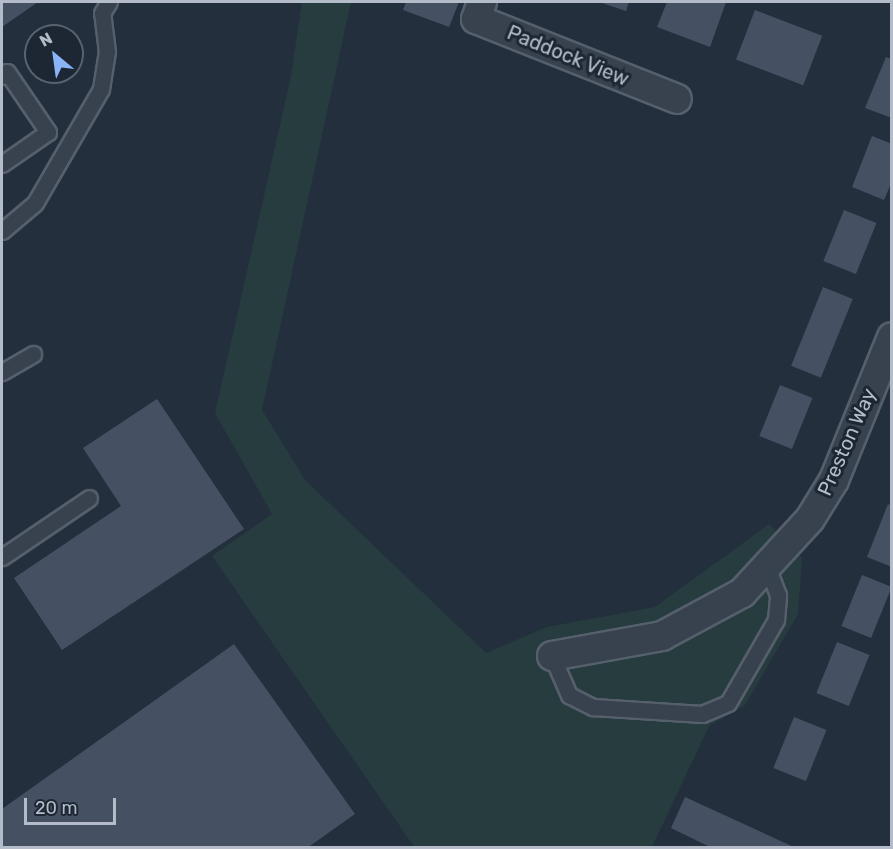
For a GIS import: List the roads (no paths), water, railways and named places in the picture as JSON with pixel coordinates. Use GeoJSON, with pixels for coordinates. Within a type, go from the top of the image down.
{"type":"FeatureCollection","features":[{"type":"Feature","properties":{"kind":"street","name":"Paddock View"},"geometry":{"type":"LineString","coordinates":[[482,2],[476,19],[677,99]]}},
{"type":"Feature","properties":{"kind":"street","name":"Preston Way"},"geometry":{"type":"LineString","coordinates":[[552,656],[662,636],[742,593],[768,569],[834,480],[891,337]]}},
{"type":"Feature","properties":{"kind":"lane"},"geometry":{"type":"LineString","coordinates":[[2,231],[34,203],[101,89],[107,52],[102,13],[109,2]]}},
{"type":"Feature","properties":{"kind":"lane"},"geometry":{"type":"LineString","coordinates":[[2,76],[8,72],[48,132],[2,164]]}},
{"type":"Feature","properties":{"kind":"lane"},"geometry":{"type":"LineString","coordinates":[[2,372],[33,354]]}},
{"type":"Feature","properties":{"kind":"lane"},"geometry":{"type":"LineString","coordinates":[[2,557],[89,498]]}},
{"type":"Feature","properties":{"kind":"lane","name":"Preston Way"},"geometry":{"type":"LineString","coordinates":[[552,656],[569,695],[593,706],[702,714],[728,703],[776,620],[778,595],[768,569]]}}]}
